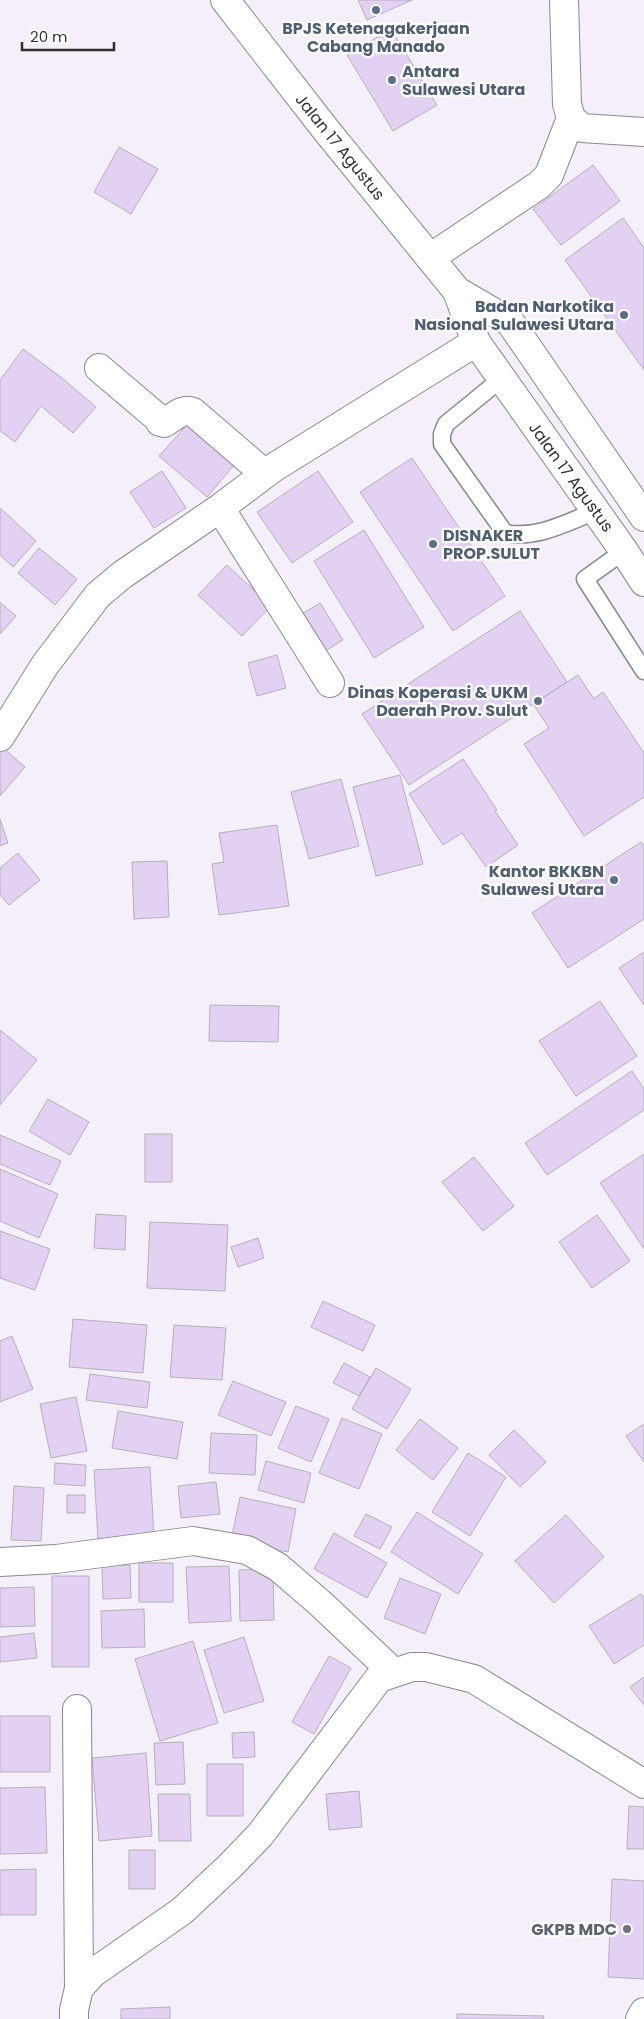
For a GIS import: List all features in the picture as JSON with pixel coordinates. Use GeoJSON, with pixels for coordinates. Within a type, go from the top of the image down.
{"type":"FeatureCollection","features":[{"type":"Feature","properties":{"kind":"street","name":"Jalan 17 Agustus"},"geometry":{"type":"LineString","coordinates":[[225,0],[326,130],[457,291],[476,342],[644,582]]}},
{"type":"Feature","properties":{"kind":"street"},"geometry":{"type":"LineString","coordinates":[[564,0],[567,104],[571,118],[582,128],[644,132]]}},
{"type":"Feature","properties":{"kind":"street"},"geometry":{"type":"LineString","coordinates":[[430,258],[539,185],[549,175],[571,118]]}},
{"type":"Feature","properties":{"kind":"street","name":"Jalan 17 Agustus"},"geometry":{"type":"LineString","coordinates":[[457,291],[510,322],[644,518]]}},
{"type":"Feature","properties":{"kind":"street"},"geometry":{"type":"LineString","coordinates":[[0,736],[44,665],[98,596],[122,575],[220,508],[265,474],[476,342]]}},
{"type":"Feature","properties":{"kind":"street"},"geometry":{"type":"LineString","coordinates":[[99,368],[158,418],[160,422],[164,423],[183,411],[193,412],[265,474]]}},
{"type":"Feature","properties":{"kind":"street"},"geometry":{"type":"LineString","coordinates":[[220,508],[330,683]]}},
{"type":"Feature","properties":{"kind":"street"},"geometry":{"type":"LineString","coordinates":[[0,1562],[56,1560],[193,1540],[247,1550],[285,1573],[393,1672]]}},
{"type":"Feature","properties":{"kind":"street"},"geometry":{"type":"LineString","coordinates":[[79,1988],[93,1973],[182,1911],[229,1867],[260,1835],[374,1684],[380,1678],[393,1672],[412,1667],[426,1667],[474,1680],[644,1784]]}},
{"type":"Feature","properties":{"kind":"street"},"geometry":{"type":"LineString","coordinates":[[74,2019],[79,1988],[77,1709]]}},
{"type":"Feature","properties":{"kind":"street"},"geometry":{"type":"LineString","coordinates":[[640,2019],[644,2012]]}},
{"type":"Feature","properties":{"kind":"lane"},"geometry":{"type":"LineString","coordinates":[[501,379],[446,424],[442,434],[442,444],[505,533],[520,536],[538,533],[596,511]]}},
{"type":"Feature","properties":{"kind":"lane"},"geometry":{"type":"LineString","coordinates":[[624,551],[585,579],[644,671]]}},
{"type":"Feature","properties":{"kind":"building","name":"BPJS Ketenagakerjaan Cabang Manado"},"geometry":{"type":"Polygon","coordinates":[[[358,0],[412,0],[367,20],[358,0]]]}},
{"type":"Feature","properties":{"kind":"building","name":"Antara Sulawesi Utara"},"geometry":{"type":"Polygon","coordinates":[[[391,29],[437,105],[393,131],[347,55],[391,29]]]}},
{"type":"Feature","properties":{"kind":"building"},"geometry":{"type":"Polygon","coordinates":[[[119,147],[158,169],[131,214],[94,192],[119,147]]]}},
{"type":"Feature","properties":{"kind":"building"},"geometry":{"type":"Polygon","coordinates":[[[593,165],[620,201],[561,245],[533,209],[593,165]]]}},
{"type":"Feature","properties":{"kind":"building","name":"Badan Narkotika Nasional Sulawesi Utara"},"geometry":{"type":"Polygon","coordinates":[[[623,218],[644,248],[644,370],[565,260],[623,218]]]}},
{"type":"Feature","properties":{"kind":"building"},"geometry":{"type":"Polygon","coordinates":[[[23,349],[62,378],[96,407],[73,433],[41,406],[15,442],[0,431],[0,380],[23,349]]]}},
{"type":"Feature","properties":{"kind":"building"},"geometry":{"type":"Polygon","coordinates":[[[193,418],[240,458],[207,497],[159,456],[193,418]]]}},
{"type":"Feature","properties":{"kind":"building","name":"DISNAKER PROP.SULUT"},"geometry":{"type":"Polygon","coordinates":[[[412,458],[505,596],[453,631],[360,492],[412,458]]]}},
{"type":"Feature","properties":{"kind":"building"},"geometry":{"type":"Polygon","coordinates":[[[162,471],[186,508],[154,528],[130,492],[162,471]]]}},
{"type":"Feature","properties":{"kind":"building"},"geometry":{"type":"Polygon","coordinates":[[[318,471],[353,522],[292,563],[257,512],[318,471]]]}},
{"type":"Feature","properties":{"kind":"building"},"geometry":{"type":"Polygon","coordinates":[[[0,508],[36,541],[13,567],[0,555],[0,508]]]}},
{"type":"Feature","properties":{"kind":"building"},"geometry":{"type":"Polygon","coordinates":[[[364,530],[424,627],[374,658],[314,561],[364,530]]]}},
{"type":"Feature","properties":{"kind":"building"},"geometry":{"type":"Polygon","coordinates":[[[39,548],[77,579],[55,605],[18,573],[39,548]]]}},
{"type":"Feature","properties":{"kind":"building"},"geometry":{"type":"Polygon","coordinates":[[[227,565],[271,606],[242,636],[198,595],[227,565]]]}},
{"type":"Feature","properties":{"kind":"building"},"geometry":{"type":"Polygon","coordinates":[[[0,602],[16,616],[0,634],[0,602]]]}},
{"type":"Feature","properties":{"kind":"building"},"geometry":{"type":"Polygon","coordinates":[[[320,603],[343,640],[319,655],[295,618],[320,603]]]}},
{"type":"Feature","properties":{"kind":"building"},"geometry":{"type":"Polygon","coordinates":[[[520,611],[567,682],[409,785],[362,714],[520,611]]]}},
{"type":"Feature","properties":{"kind":"building"},"geometry":{"type":"Polygon","coordinates":[[[277,655],[286,688],[257,696],[248,663],[277,655]]]}},
{"type":"Feature","properties":{"kind":"building"},"geometry":{"type":"Polygon","coordinates":[[[578,675],[594,699],[603,692],[644,753],[644,797],[584,836],[524,744],[549,728],[533,704],[578,675]]]}},
{"type":"Feature","properties":{"kind":"building"},"geometry":{"type":"Polygon","coordinates":[[[2,747],[25,767],[0,796],[0,750],[2,747]]]}},
{"type":"Feature","properties":{"kind":"building"},"geometry":{"type":"Polygon","coordinates":[[[463,759],[518,845],[486,867],[462,833],[443,845],[409,794],[463,759]]]}},
{"type":"Feature","properties":{"kind":"building"},"geometry":{"type":"Polygon","coordinates":[[[400,775],[423,864],[376,876],[353,787],[400,775]]]}},
{"type":"Feature","properties":{"kind":"building"},"geometry":{"type":"Polygon","coordinates":[[[341,779],[359,846],[309,859],[291,792],[341,779]]]}},
{"type":"Feature","properties":{"kind":"building"},"geometry":{"type":"Polygon","coordinates":[[[0,819],[8,843],[0,846],[0,819]]]}},
{"type":"Feature","properties":{"kind":"building"},"geometry":{"type":"Polygon","coordinates":[[[277,825],[289,906],[219,915],[212,864],[224,862],[219,833],[277,825]]]}},
{"type":"Feature","properties":{"kind":"building","name":"Kantor BKKBN Sulawesi Utara"},"geometry":{"type":"Polygon","coordinates":[[[641,842],[644,846],[644,919],[568,968],[532,913],[641,842]]]}},
{"type":"Feature","properties":{"kind":"building"},"geometry":{"type":"Polygon","coordinates":[[[18,853],[40,880],[9,905],[0,895],[0,868],[18,853]]]}},
{"type":"Feature","properties":{"kind":"building"},"geometry":{"type":"Polygon","coordinates":[[[167,861],[169,917],[134,919],[132,862],[167,861]]]}},
{"type":"Feature","properties":{"kind":"building"},"geometry":{"type":"Polygon","coordinates":[[[644,952],[644,1005],[619,968],[644,952]]]}},
{"type":"Feature","properties":{"kind":"building"},"geometry":{"type":"Polygon","coordinates":[[[600,1001],[637,1056],[576,1096],[539,1041],[600,1001]]]}},
{"type":"Feature","properties":{"kind":"building"},"geometry":{"type":"Polygon","coordinates":[[[210,1005],[279,1006],[278,1042],[209,1041],[210,1005]]]}},
{"type":"Feature","properties":{"kind":"building"},"geometry":{"type":"Polygon","coordinates":[[[0,1030],[37,1060],[0,1105],[0,1030]]]}},
{"type":"Feature","properties":{"kind":"building"},"geometry":{"type":"Polygon","coordinates":[[[632,1071],[644,1089],[644,1110],[547,1175],[525,1143],[632,1071]]]}},
{"type":"Feature","properties":{"kind":"building"},"geometry":{"type":"Polygon","coordinates":[[[48,1099],[89,1122],[70,1155],[29,1131],[48,1099]]]}},
{"type":"Feature","properties":{"kind":"building"},"geometry":{"type":"Polygon","coordinates":[[[145,1134],[172,1134],[172,1182],[145,1182],[145,1134]]]}},
{"type":"Feature","properties":{"kind":"building"},"geometry":{"type":"Polygon","coordinates":[[[0,1135],[61,1161],[50,1185],[0,1164],[0,1135]]]}},
{"type":"Feature","properties":{"kind":"building"},"geometry":{"type":"Polygon","coordinates":[[[644,1154],[644,1249],[600,1183],[644,1154]]]}},
{"type":"Feature","properties":{"kind":"building"},"geometry":{"type":"Polygon","coordinates":[[[474,1157],[514,1206],[483,1231],[442,1182],[474,1157]]]}},
{"type":"Feature","properties":{"kind":"building"},"geometry":{"type":"Polygon","coordinates":[[[0,1169],[58,1194],[39,1238],[0,1221],[0,1169]]]}},
{"type":"Feature","properties":{"kind":"building"},"geometry":{"type":"Polygon","coordinates":[[[96,1214],[126,1216],[125,1250],[94,1248],[96,1214]]]}},
{"type":"Feature","properties":{"kind":"building"},"geometry":{"type":"Polygon","coordinates":[[[597,1215],[630,1261],[592,1288],[559,1242],[597,1215]]]}},
{"type":"Feature","properties":{"kind":"building"},"geometry":{"type":"Polygon","coordinates":[[[150,1222],[228,1225],[225,1291],[147,1288],[150,1222]]]}},
{"type":"Feature","properties":{"kind":"building"},"geometry":{"type":"Polygon","coordinates":[[[0,1231],[50,1249],[35,1290],[0,1278],[0,1231]]]}},
{"type":"Feature","properties":{"kind":"building"},"geometry":{"type":"Polygon","coordinates":[[[258,1238],[264,1258],[238,1267],[231,1247],[258,1238]]]}},
{"type":"Feature","properties":{"kind":"building"},"geometry":{"type":"Polygon","coordinates":[[[323,1301],[375,1325],[363,1351],[311,1327],[323,1301]]]}},
{"type":"Feature","properties":{"kind":"building"},"geometry":{"type":"Polygon","coordinates":[[[73,1319],[147,1325],[143,1373],[69,1367],[73,1319]]]}},
{"type":"Feature","properties":{"kind":"building"},"geometry":{"type":"Polygon","coordinates":[[[174,1325],[226,1328],[222,1380],[170,1377],[174,1325]]]}},
{"type":"Feature","properties":{"kind":"building"},"geometry":{"type":"Polygon","coordinates":[[[12,1336],[33,1389],[0,1402],[0,1341],[12,1336]]]}},
{"type":"Feature","properties":{"kind":"building"},"geometry":{"type":"Polygon","coordinates":[[[344,1363],[370,1377],[359,1396],[333,1383],[344,1363]]]}},
{"type":"Feature","properties":{"kind":"building"},"geometry":{"type":"Polygon","coordinates":[[[376,1368],[411,1389],[387,1429],[352,1409],[376,1368]]]}},
{"type":"Feature","properties":{"kind":"building"},"geometry":{"type":"Polygon","coordinates":[[[90,1374],[150,1382],[147,1408],[86,1400],[90,1374]]]}},
{"type":"Feature","properties":{"kind":"building"},"geometry":{"type":"Polygon","coordinates":[[[233,1381],[286,1402],[271,1436],[218,1415],[233,1381]]]}},
{"type":"Feature","properties":{"kind":"building"},"geometry":{"type":"Polygon","coordinates":[[[76,1397],[87,1451],[51,1458],[40,1404],[76,1397]]]}},
{"type":"Feature","properties":{"kind":"building"},"geometry":{"type":"Polygon","coordinates":[[[296,1406],[329,1419],[311,1462],[278,1448],[296,1406]]]}},
{"type":"Feature","properties":{"kind":"building"},"geometry":{"type":"Polygon","coordinates":[[[118,1411],[183,1422],[177,1459],[112,1448],[118,1411]]]}},
{"type":"Feature","properties":{"kind":"building"},"geometry":{"type":"Polygon","coordinates":[[[342,1418],[382,1434],[359,1489],[319,1473],[342,1418]]]}},
{"type":"Feature","properties":{"kind":"building"},"geometry":{"type":"Polygon","coordinates":[[[420,1419],[458,1448],[433,1480],[396,1450],[420,1419]]]}},
{"type":"Feature","properties":{"kind":"building"},"geometry":{"type":"Polygon","coordinates":[[[644,1424],[644,1462],[626,1436],[644,1424]]]}},
{"type":"Feature","properties":{"kind":"building"},"geometry":{"type":"Polygon","coordinates":[[[514,1430],[546,1462],[520,1487],[489,1455],[514,1430]]]}},
{"type":"Feature","properties":{"kind":"building"},"geometry":{"type":"Polygon","coordinates":[[[211,1433],[257,1435],[255,1475],[209,1473],[211,1433]]]}},
{"type":"Feature","properties":{"kind":"building"},"geometry":{"type":"Polygon","coordinates":[[[468,1453],[506,1477],[470,1536],[432,1512],[468,1453]]]}},
{"type":"Feature","properties":{"kind":"building"},"geometry":{"type":"Polygon","coordinates":[[[266,1461],[311,1473],[304,1503],[258,1490],[266,1461]]]}},
{"type":"Feature","properties":{"kind":"building"},"geometry":{"type":"Polygon","coordinates":[[[55,1463],[86,1465],[85,1486],[54,1484],[55,1463]]]}},
{"type":"Feature","properties":{"kind":"building"},"geometry":{"type":"Polygon","coordinates":[[[150,1467],[154,1537],[98,1540],[94,1470],[150,1467]]]}},
{"type":"Feature","properties":{"kind":"building"},"geometry":{"type":"Polygon","coordinates":[[[216,1482],[220,1514],[181,1518],[178,1486],[216,1482]]]}},
{"type":"Feature","properties":{"kind":"building"},"geometry":{"type":"Polygon","coordinates":[[[14,1486],[44,1488],[41,1541],[11,1540],[14,1486]]]}},
{"type":"Feature","properties":{"kind":"building"},"geometry":{"type":"Polygon","coordinates":[[[67,1495],[85,1495],[85,1513],[67,1513],[67,1495]]]}},
{"type":"Feature","properties":{"kind":"building"},"geometry":{"type":"Polygon","coordinates":[[[240,1497],[296,1509],[288,1552],[231,1541],[240,1497]]]}},
{"type":"Feature","properties":{"kind":"building"},"geometry":{"type":"Polygon","coordinates":[[[417,1512],[483,1554],[458,1594],[391,1552],[417,1512]]]}},
{"type":"Feature","properties":{"kind":"building"},"geometry":{"type":"Polygon","coordinates":[[[366,1514],[392,1527],[380,1549],[354,1536],[366,1514]]]}},
{"type":"Feature","properties":{"kind":"building"},"geometry":{"type":"Polygon","coordinates":[[[566,1515],[604,1557],[554,1603],[515,1561],[566,1515]]]}},
{"type":"Feature","properties":{"kind":"building"},"geometry":{"type":"Polygon","coordinates":[[[334,1533],[387,1563],[367,1598],[314,1569],[334,1533]]]}},
{"type":"Feature","properties":{"kind":"building"},"geometry":{"type":"Polygon","coordinates":[[[139,1563],[173,1563],[173,1602],[139,1602],[139,1563]]]}},
{"type":"Feature","properties":{"kind":"building"},"geometry":{"type":"Polygon","coordinates":[[[130,1565],[131,1598],[103,1599],[102,1566],[130,1565]]]}},
{"type":"Feature","properties":{"kind":"building"},"geometry":{"type":"Polygon","coordinates":[[[229,1566],[231,1621],[189,1623],[186,1567],[229,1566]]]}},
{"type":"Feature","properties":{"kind":"building"},"geometry":{"type":"Polygon","coordinates":[[[273,1569],[274,1620],[240,1621],[239,1570],[273,1569]]]}},
{"type":"Feature","properties":{"kind":"building"},"geometry":{"type":"Polygon","coordinates":[[[52,1576],[89,1576],[89,1667],[52,1667],[52,1576]]]}},
{"type":"Feature","properties":{"kind":"building"},"geometry":{"type":"Polygon","coordinates":[[[400,1578],[441,1594],[425,1634],[384,1618],[400,1578]]]}},
{"type":"Feature","properties":{"kind":"building"},"geometry":{"type":"Polygon","coordinates":[[[34,1587],[35,1626],[0,1627],[0,1588],[34,1587]]]}},
{"type":"Feature","properties":{"kind":"building"},"geometry":{"type":"Polygon","coordinates":[[[641,1594],[644,1598],[644,1645],[614,1664],[589,1626],[641,1594]]]}},
{"type":"Feature","properties":{"kind":"building"},"geometry":{"type":"Polygon","coordinates":[[[144,1609],[145,1647],[102,1648],[101,1611],[144,1609]]]}},
{"type":"Feature","properties":{"kind":"building"},"geometry":{"type":"Polygon","coordinates":[[[34,1633],[37,1658],[0,1662],[0,1637],[34,1633]]]}},
{"type":"Feature","properties":{"kind":"building"},"geometry":{"type":"Polygon","coordinates":[[[244,1637],[264,1701],[224,1713],[204,1650],[244,1637]]]}},
{"type":"Feature","properties":{"kind":"building"},"geometry":{"type":"Polygon","coordinates":[[[193,1641],[218,1723],[160,1741],[135,1659],[193,1641]]]}},
{"type":"Feature","properties":{"kind":"building"},"geometry":{"type":"Polygon","coordinates":[[[329,1656],[351,1668],[314,1734],[292,1722],[329,1656]]]}},
{"type":"Feature","properties":{"kind":"building"},"geometry":{"type":"Polygon","coordinates":[[[644,1677],[644,1705],[630,1687],[644,1677]]]}},
{"type":"Feature","properties":{"kind":"building"},"geometry":{"type":"Polygon","coordinates":[[[0,1716],[50,1716],[50,1772],[0,1772],[0,1716]]]}},
{"type":"Feature","properties":{"kind":"building"},"geometry":{"type":"Polygon","coordinates":[[[254,1732],[255,1757],[233,1758],[232,1733],[254,1732]]]}},
{"type":"Feature","properties":{"kind":"building"},"geometry":{"type":"Polygon","coordinates":[[[183,1742],[185,1784],[156,1785],[154,1743],[183,1742]]]}},
{"type":"Feature","properties":{"kind":"building"},"geometry":{"type":"Polygon","coordinates":[[[146,1753],[152,1836],[99,1841],[92,1758],[146,1753]]]}},
{"type":"Feature","properties":{"kind":"building"},"geometry":{"type":"Polygon","coordinates":[[[207,1764],[243,1764],[243,1816],[207,1816],[207,1764]]]}},
{"type":"Feature","properties":{"kind":"building"},"geometry":{"type":"Polygon","coordinates":[[[45,1787],[47,1853],[0,1854],[0,1788],[45,1787]]]}},
{"type":"Feature","properties":{"kind":"building"},"geometry":{"type":"Polygon","coordinates":[[[359,1791],[362,1827],[329,1830],[326,1794],[359,1791]]]}},
{"type":"Feature","properties":{"kind":"building"},"geometry":{"type":"Polygon","coordinates":[[[158,1794],[190,1794],[191,1841],[159,1841],[158,1794]]]}},
{"type":"Feature","properties":{"kind":"building"},"geometry":{"type":"Polygon","coordinates":[[[629,1806],[644,1807],[644,1849],[627,1849],[629,1806]]]}},
{"type":"Feature","properties":{"kind":"building"},"geometry":{"type":"Polygon","coordinates":[[[129,1850],[155,1850],[155,1889],[129,1889],[129,1850]]]}},
{"type":"Feature","properties":{"kind":"building"},"geometry":{"type":"Polygon","coordinates":[[[36,1869],[36,1915],[0,1915],[0,1870],[36,1869]]]}},
{"type":"Feature","properties":{"kind":"building","name":"GKPB MDC"},"geometry":{"type":"Polygon","coordinates":[[[612,1879],[644,1881],[644,1979],[608,1977],[612,1879]]]}},
{"type":"Feature","properties":{"kind":"building"},"geometry":{"type":"Polygon","coordinates":[[[170,2007],[170,2019],[121,2019],[121,2009],[170,2007]]]}},
{"type":"Feature","properties":{"kind":"building"},"geometry":{"type":"Polygon","coordinates":[[[457,2014],[544,2016],[543,2019],[457,2019],[457,2014]]]}},
{"type":"Feature","properties":{"kind":"place","name":"BPJS Ketenagakerjaan Cabang Manado"},"geometry":{"type":"Point","coordinates":[376,10]}},
{"type":"Feature","properties":{"kind":"place","name":"Antara Sulawesi Utara"},"geometry":{"type":"Point","coordinates":[392,80]}},
{"type":"Feature","properties":{"kind":"place","name":"Badan Narkotika Nasional Sulawesi Utara"},"geometry":{"type":"Point","coordinates":[624,315]}},
{"type":"Feature","properties":{"kind":"place","name":"DISNAKER PROP.SULUT"},"geometry":{"type":"Point","coordinates":[433,544]}},
{"type":"Feature","properties":{"kind":"place","name":"Dinas Koperasi & UKM Daerah Prov. Sulut"},"geometry":{"type":"Point","coordinates":[538,701]}},
{"type":"Feature","properties":{"kind":"place","name":"Kantor BKKBN Sulawesi Utara"},"geometry":{"type":"Point","coordinates":[614,880]}},
{"type":"Feature","properties":{"kind":"place","name":"GKPB MDC"},"geometry":{"type":"Point","coordinates":[627,1929]}}]}
